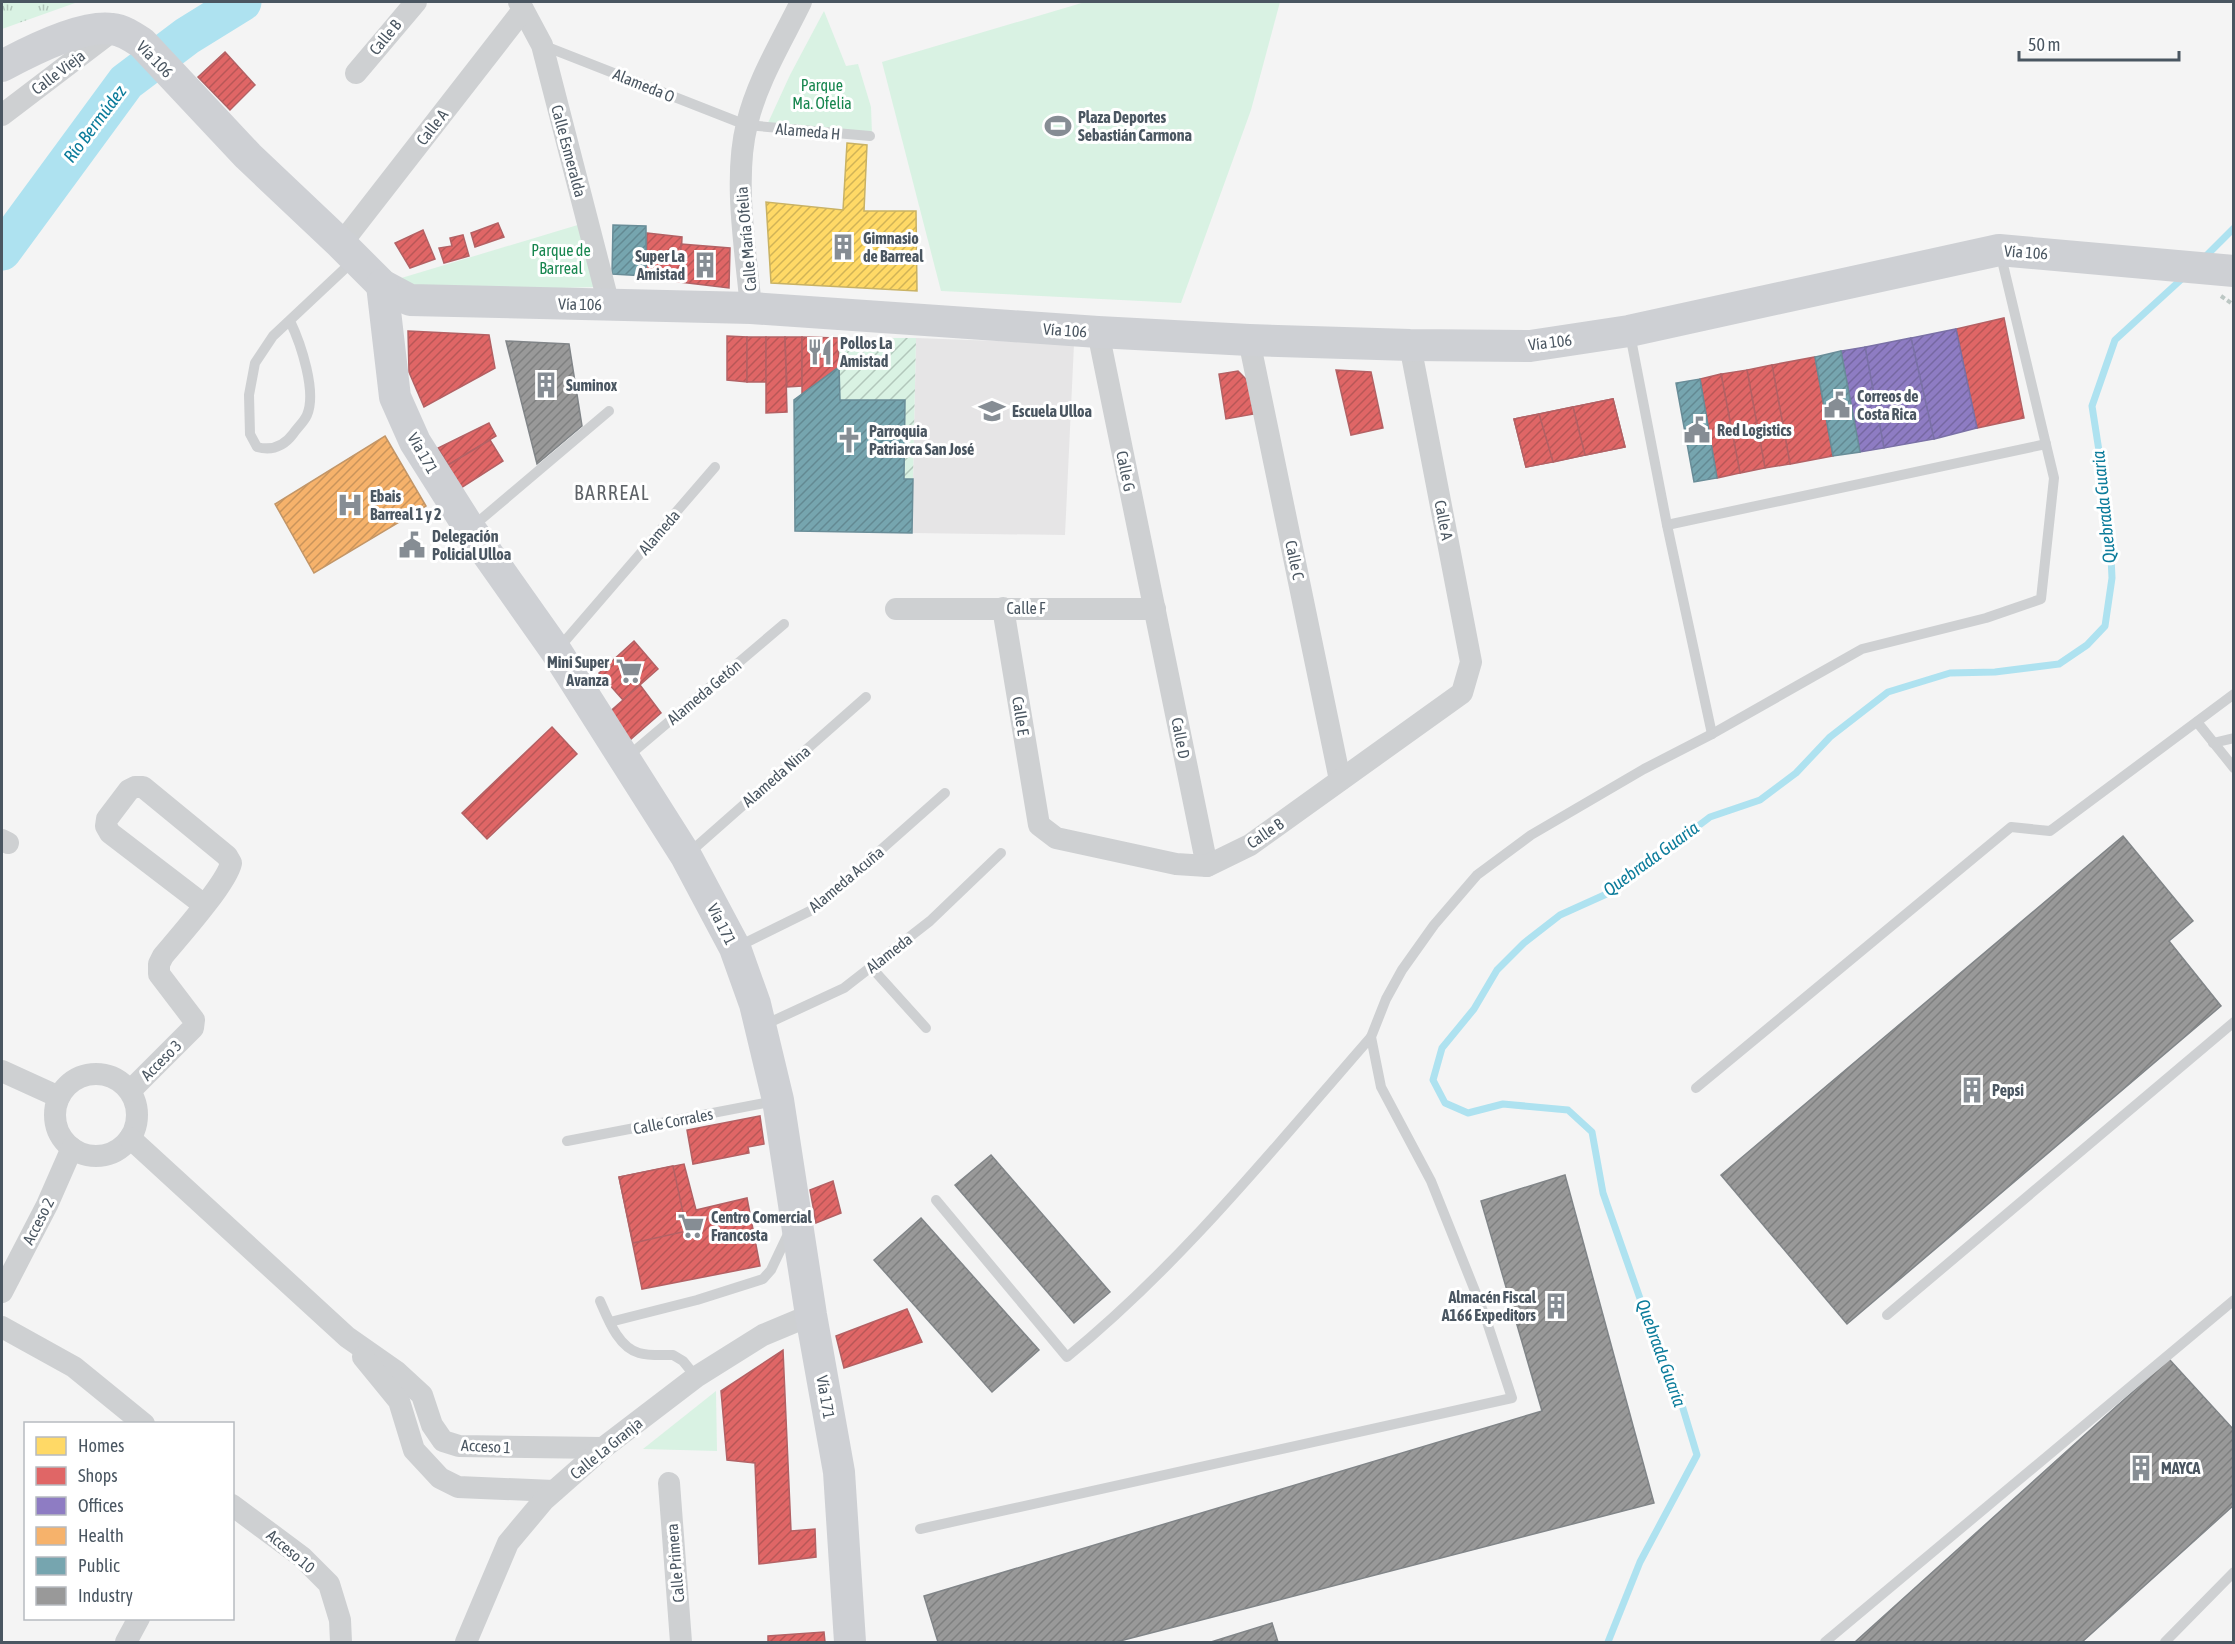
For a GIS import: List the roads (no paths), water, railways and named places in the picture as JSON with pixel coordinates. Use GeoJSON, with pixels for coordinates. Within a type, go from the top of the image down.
{"type":"FeatureCollection","features":[{"type":"Feature","properties":{"kind":"main road"},"geometry":{"type":"LineString","coordinates":[[2,66],[33,49],[62,39],[101,29],[115,29]]}},
{"type":"Feature","properties":{"kind":"main road","name":"Vía 106"},"geometry":{"type":"LineString","coordinates":[[115,29],[142,43],[162,67],[248,156],[382,285],[411,300],[751,308],[1249,340],[1530,346],[1629,330],[1999,250],[2234,271]]}},
{"type":"Feature","properties":{"kind":"main road","name":"Vía 171"},"geometry":{"type":"LineString","coordinates":[[382,285],[395,397],[415,442],[470,529],[556,651],[625,759],[686,856],[735,948],[760,1027],[778,1100],[797,1214],[811,1315],[838,1472],[850,1642]]}},
{"type":"Feature","properties":{"kind":"street","name":"Calle B"},"geometry":{"type":"LineString","coordinates":[[356,73],[416,2]]}},
{"type":"Feature","properties":{"kind":"street","name":"Calle María Ofelia"},"geometry":{"type":"LineString","coordinates":[[751,308],[740,186],[746,125],[771,63],[801,2]]}},
{"type":"Feature","properties":{"kind":"street","name":"Calle Esmeralda"},"geometry":{"type":"LineString","coordinates":[[521,6],[542,45],[609,304]]}},
{"type":"Feature","properties":{"kind":"street","name":"Calle A"},"geometry":{"type":"LineString","coordinates":[[349,251],[521,6]]}},
{"type":"Feature","properties":{"kind":"street","name":"Calle Vieja"},"geometry":{"type":"LineString","coordinates":[[2,115],[115,29]]}},
{"type":"Feature","properties":{"kind":"street","name":"Calle G"},"geometry":{"type":"LineString","coordinates":[[1098,332],[1155,609]]}},
{"type":"Feature","properties":{"kind":"street","name":"Calle C"},"geometry":{"type":"LineString","coordinates":[[1249,340],[1340,780]]}},
{"type":"Feature","properties":{"kind":"street","name":"Calle A"},"geometry":{"type":"LineString","coordinates":[[1410,345],[1471,662],[1462,693]]}},
{"type":"Feature","properties":{"kind":"street","name":"Calle E"},"geometry":{"type":"LineString","coordinates":[[1003,608],[1039,825]]}},
{"type":"Feature","properties":{"kind":"street","name":"Calle F"},"geometry":{"type":"LineString","coordinates":[[896,609],[1155,609]]}},
{"type":"Feature","properties":{"kind":"street","name":"Calle D"},"geometry":{"type":"LineString","coordinates":[[1155,609],[1207,866]]}},
{"type":"Feature","properties":{"kind":"street","name":"Calle B"},"geometry":{"type":"LineString","coordinates":[[1039,825],[1056,838],[1176,864],[1207,866],[1250,845],[1462,693]]}},
{"type":"Feature","properties":{"kind":"street"},"geometry":{"type":"LineString","coordinates":[[143,787],[227,856],[231,863],[229,872],[204,905],[110,833],[106,826],[107,819],[129,790],[143,787]]}},
{"type":"Feature","properties":{"kind":"street","name":"Acceso 3"},"geometry":{"type":"LineString","coordinates":[[130,1091],[193,1028],[194,1020],[159,974],[159,964],[204,905]]}},
{"type":"Feature","properties":{"kind":"street"},"geometry":{"type":"LineString","coordinates":[[2,1071],[59,1097]]}},
{"type":"Feature","properties":{"kind":"street"},"geometry":{"type":"LineString","coordinates":[[93,1074],[107,1075],[120,1081],[130,1091],[136,1102],[137,1115],[130,1138],[121,1148],[109,1154],[97,1156],[84,1154],[72,1148],[62,1138],[57,1125],[56,1111],[59,1097],[68,1086],[80,1078],[93,1074]]}},
{"type":"Feature","properties":{"kind":"street","name":"Acceso 1"},"geometry":{"type":"LineString","coordinates":[[130,1138],[347,1337],[397,1372],[422,1395],[432,1425],[443,1441],[459,1446],[603,1448]]}},
{"type":"Feature","properties":{"kind":"street","name":"Acceso 2"},"geometry":{"type":"LineString","coordinates":[[2,1292],[47,1205],[72,1148]]}},
{"type":"Feature","properties":{"kind":"street","name":"Calle La Granja"},"geometry":{"type":"LineString","coordinates":[[466,1642],[508,1543],[543,1500],[603,1448],[696,1377],[763,1335],[811,1315]]}},
{"type":"Feature","properties":{"kind":"street"},"geometry":{"type":"LineString","coordinates":[[2,1327],[74,1367],[142,1422]]}},
{"type":"Feature","properties":{"kind":"street","name":"Acceso 1"},"geometry":{"type":"LineString","coordinates":[[347,1337],[399,1401],[414,1450],[440,1478],[458,1488],[554,1491]]}},
{"type":"Feature","properties":{"kind":"street","name":"Calle Primera"},"geometry":{"type":"LineString","coordinates":[[669,1483],[681,1642]]}},
{"type":"Feature","properties":{"kind":"street","name":"Acceso 10"},"geometry":{"type":"LineString","coordinates":[[234,1506],[302,1557],[329,1584],[340,1620],[340,1642]]}},
{"type":"Feature","properties":{"kind":"street"},"geometry":{"type":"LineString","coordinates":[[126,1642],[138,1620]]}},
{"type":"Feature","properties":{"kind":"lane","name":"Alameda O"},"geometry":{"type":"LineString","coordinates":[[542,45],[746,125]]}},
{"type":"Feature","properties":{"kind":"lane","name":"Alameda H"},"geometry":{"type":"LineString","coordinates":[[746,125],[870,136]]}},
{"type":"Feature","properties":{"kind":"lane"},"geometry":{"type":"LineString","coordinates":[[936,1200],[1067,1357],[1136,1297],[1209,1222],[1371,1037],[1386,999],[1402,970],[1434,925],[1477,875],[1531,835],[1644,769],[1712,734],[1862,649],[1986,618],[2041,599],[2054,478],[1999,250]]}},
{"type":"Feature","properties":{"kind":"lane"},"geometry":{"type":"LineString","coordinates":[[290,321],[298,337],[311,392],[307,415],[294,433],[287,442],[268,450],[257,447],[250,434],[249,395],[255,363],[273,336],[290,321],[349,251]]}},
{"type":"Feature","properties":{"kind":"lane"},"geometry":{"type":"LineString","coordinates":[[1629,330],[1666,525],[1712,734]]}},
{"type":"Feature","properties":{"kind":"lane"},"geometry":{"type":"LineString","coordinates":[[470,529],[609,411]]}},
{"type":"Feature","properties":{"kind":"lane"},"geometry":{"type":"LineString","coordinates":[[1666,525],[2046,444]]}},
{"type":"Feature","properties":{"kind":"lane","name":"Alameda"},"geometry":{"type":"LineString","coordinates":[[556,651],[715,467]]}},
{"type":"Feature","properties":{"kind":"lane","name":"Alameda Getón"},"geometry":{"type":"LineString","coordinates":[[625,759],[784,624]]}},
{"type":"Feature","properties":{"kind":"lane"},"geometry":{"type":"LineString","coordinates":[[1696,1088],[2011,827],[2050,831],[2234,694]]}},
{"type":"Feature","properties":{"kind":"lane","name":"Alameda Nina"},"geometry":{"type":"LineString","coordinates":[[686,856],[866,697]]}},
{"type":"Feature","properties":{"kind":"lane"},"geometry":{"type":"LineString","coordinates":[[2197,722],[2234,768]]}},
{"type":"Feature","properties":{"kind":"lane"},"geometry":{"type":"LineString","coordinates":[[2213,743],[2234,738]]}},
{"type":"Feature","properties":{"kind":"lane","name":"Alameda Acuña"},"geometry":{"type":"LineString","coordinates":[[735,948],[814,909],[945,793]]}},
{"type":"Feature","properties":{"kind":"lane","name":"Alameda"},"geometry":{"type":"LineString","coordinates":[[760,1027],[844,988],[930,921],[1000,854]]}},
{"type":"Feature","properties":{"kind":"lane"},"geometry":{"type":"LineString","coordinates":[[872,967],[926,1028]]}},
{"type":"Feature","properties":{"kind":"lane"},"geometry":{"type":"LineString","coordinates":[[1887,1315],[2234,1022]]}},
{"type":"Feature","properties":{"kind":"lane"},"geometry":{"type":"LineString","coordinates":[[920,1529],[1512,1398],[1485,1316],[1431,1181],[1381,1087],[1371,1037]]}},
{"type":"Feature","properties":{"kind":"lane","name":"Calle Corrales"},"geometry":{"type":"LineString","coordinates":[[567,1141],[778,1100]]}},
{"type":"Feature","properties":{"kind":"lane"},"geometry":{"type":"LineString","coordinates":[[610,1322],[697,1300],[763,1279],[771,1270],[797,1214]]}},
{"type":"Feature","properties":{"kind":"lane"},"geometry":{"type":"LineString","coordinates":[[1825,1642],[2234,1300]]}},
{"type":"Feature","properties":{"kind":"lane"},"geometry":{"type":"LineString","coordinates":[[600,1301],[617,1334],[633,1350],[639,1353],[673,1355],[683,1361],[696,1377]]}},
{"type":"Feature","properties":{"kind":"lane"},"geometry":{"type":"LineString","coordinates":[[2165,1642],[2234,1572]]}},
{"type":"Feature","properties":{"kind":"waterway","name":"Río Bermúdez"},"geometry":{"type":"LineString","coordinates":[[2,251],[126,82],[187,36],[242,2]]}},
{"type":"Feature","properties":{"kind":"waterway","name":"Quebrada Guaria"},"geometry":{"type":"LineString","coordinates":[[2204,258],[2234,228]]}},
{"type":"Feature","properties":{"kind":"waterway","name":"Quebrada Guaria"},"geometry":{"type":"LineString","coordinates":[[1608,1642],[1640,1562],[1697,1455],[1678,1392],[1663,1364],[1603,1193],[1592,1132],[1568,1110],[1503,1104],[1468,1113],[1445,1103],[1433,1080],[1442,1048],[1474,1009],[1497,970],[1524,943],[1560,915],[1611,892],[1710,817],[1760,800],[1796,773],[1830,737],[1888,692],[1950,673],[1995,672],[2059,664],[2087,645],[2105,626],[2112,578],[2109,515],[2092,406],[2115,340],[2185,276]]}},
{"type":"Feature","properties":{"kind":"place","name":"Plaza Deportes Sebastián Carmona"},"geometry":{"type":"Point","coordinates":[1058,126]}},
{"type":"Feature","properties":{"kind":"place","name":"Gimnasio de Barreal"},"geometry":{"type":"Point","coordinates":[843,247]}},
{"type":"Feature","properties":{"kind":"place","name":"Super La Amistad"},"geometry":{"type":"Point","coordinates":[705,265]}},
{"type":"Feature","properties":{"kind":"place","name":"Pollos La Amistad"},"geometry":{"type":"Point","coordinates":[820,352]}},
{"type":"Feature","properties":{"kind":"place","name":"Suminox"},"geometry":{"type":"Point","coordinates":[546,385]}},
{"type":"Feature","properties":{"kind":"place","name":"Correos de Costa Rica"},"geometry":{"type":"Point","coordinates":[1837,405]}},
{"type":"Feature","properties":{"kind":"place","name":"Escuela Ulloa"},"geometry":{"type":"Point","coordinates":[992,411]}},
{"type":"Feature","properties":{"kind":"place","name":"Red Logistics"},"geometry":{"type":"Point","coordinates":[1697,430]}},
{"type":"Feature","properties":{"kind":"place","name":"Parroquia Patriarca San José"},"geometry":{"type":"Point","coordinates":[849,440]}},
{"type":"Feature","properties":{"kind":"place","name":"Ebais Barreal 1 y 2"},"geometry":{"type":"Point","coordinates":[350,505]}},
{"type":"Feature","properties":{"kind":"place","name":"Delegación Policial Ulloa"},"geometry":{"type":"Point","coordinates":[412,545]}},
{"type":"Feature","properties":{"kind":"place","name":"Mini Super Avanza"},"geometry":{"type":"Point","coordinates":[629,671]}},
{"type":"Feature","properties":{"kind":"place","name":"Pepsi"},"geometry":{"type":"Point","coordinates":[1972,1090]}},
{"type":"Feature","properties":{"kind":"place","name":"Centro Comercial Francosta"},"geometry":{"type":"Point","coordinates":[691,1226]}},
{"type":"Feature","properties":{"kind":"place","name":"Almacén Fiscal A166 Expeditors"},"geometry":{"type":"Point","coordinates":[1556,1306]}},
{"type":"Feature","properties":{"kind":"place","name":"MAYCA"},"geometry":{"type":"Point","coordinates":[2141,1468]}},
{"type":"Feature","properties":{"kind":"district","name":"BARREAL"},"geometry":{"type":"Point","coordinates":[612,493]}},
{"type":"Feature","properties":{"kind":"park label","name":"Parque Ma. Ofelia"},"geometry":{"type":"Point","coordinates":[822,94]}},
{"type":"Feature","properties":{"kind":"park label","name":"Parque de Barreal"},"geometry":{"type":"Point","coordinates":[561,259]}}]}
